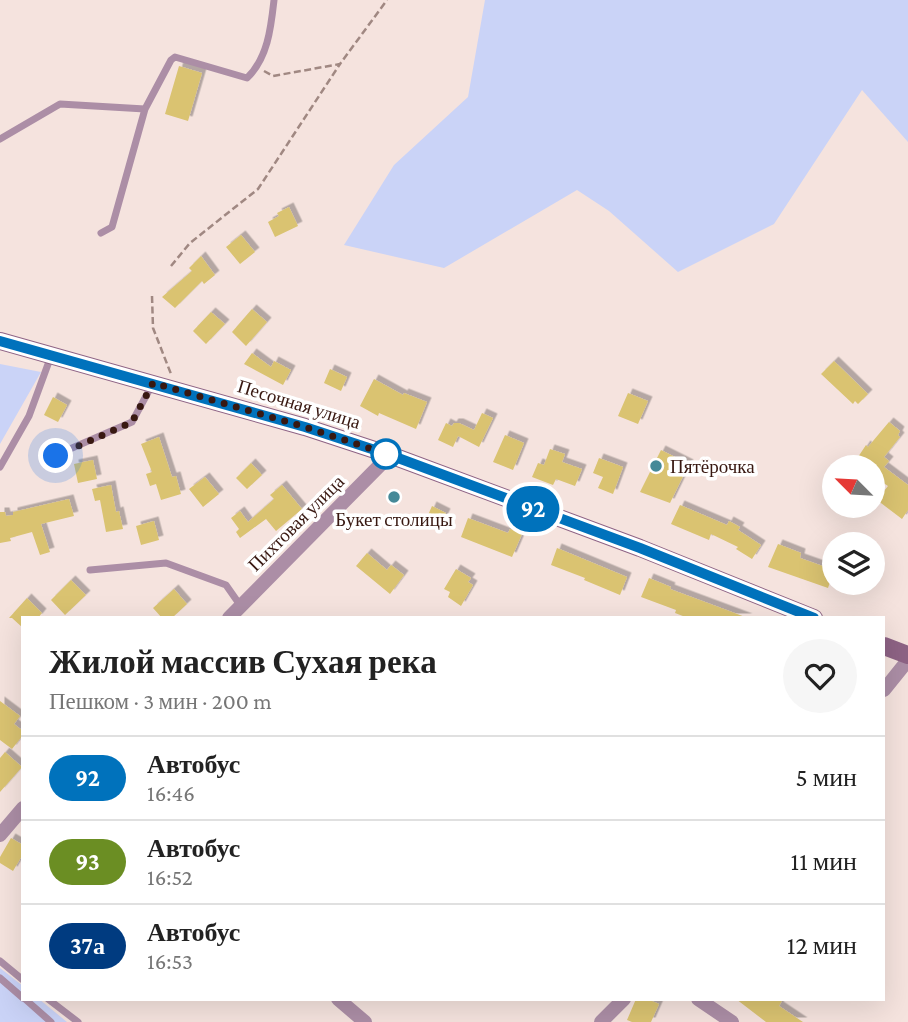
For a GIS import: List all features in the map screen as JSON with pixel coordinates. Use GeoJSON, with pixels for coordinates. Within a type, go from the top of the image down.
{"type":"FeatureCollection","features":[{"type":"Feature","properties":{"kind":"main road","name":"Песочная улица"},"geometry":{"type":"LineString","coordinates":[[0,341],[305,427],[390,455],[640,548],[787,613]]}},
{"type":"Feature","properties":{"kind":"main road"},"geometry":{"type":"LineString","coordinates":[[885,646],[908,658]]}},
{"type":"Feature","properties":{"kind":"street","name":"Пихтовая улица"},"geometry":{"type":"LineString","coordinates":[[231,616],[390,455]]}},
{"type":"Feature","properties":{"kind":"street"},"geometry":{"type":"LineString","coordinates":[[885,689],[908,658]]}},
{"type":"Feature","properties":{"kind":"street"},"geometry":{"type":"LineString","coordinates":[[0,835],[21,810]]}},
{"type":"Feature","properties":{"kind":"street"},"geometry":{"type":"LineString","coordinates":[[340,1001],[365,1022]]}},
{"type":"Feature","properties":{"kind":"street"},"geometry":{"type":"LineString","coordinates":[[601,1022],[622,1001]]}},
{"type":"Feature","properties":{"kind":"street"},"geometry":{"type":"LineString","coordinates":[[701,1001],[732,1022]]}},
{"type":"Feature","properties":{"kind":"lane"},"geometry":{"type":"LineString","coordinates":[[101,233],[112,227],[145,109],[171,60],[175,57],[247,78],[258,68],[271,29],[274,0]]}},
{"type":"Feature","properties":{"kind":"lane"},"geometry":{"type":"LineString","coordinates":[[0,139],[60,104],[145,109]]}},
{"type":"Feature","properties":{"kind":"lane"},"geometry":{"type":"LineString","coordinates":[[0,467],[29,416],[51,355]]}},
{"type":"Feature","properties":{"kind":"lane"},"geometry":{"type":"LineString","coordinates":[[56,456],[132,422],[153,383]]}},
{"type":"Feature","properties":{"kind":"lane"},"geometry":{"type":"LineString","coordinates":[[90,570],[166,563],[226,585],[241,606]]}},
{"type":"Feature","properties":{"kind":"lane"},"geometry":{"type":"LineString","coordinates":[[0,961],[21,978]]}},
{"type":"Feature","properties":{"kind":"lane"},"geometry":{"type":"LineString","coordinates":[[0,978],[21,996]]}},
{"type":"Feature","properties":{"kind":"lane"},"geometry":{"type":"LineString","coordinates":[[27,1001],[51,1022]]}},
{"type":"Feature","properties":{"kind":"lane"},"geometry":{"type":"LineString","coordinates":[[51,1001],[78,1022]]}},
{"type":"Feature","properties":{"kind":"path"},"geometry":{"type":"LineString","coordinates":[[171,266],[190,243],[258,189],[340,64],[387,0]]}},
{"type":"Feature","properties":{"kind":"path"},"geometry":{"type":"LineString","coordinates":[[258,68],[273,76],[340,64]]}},
{"type":"Feature","properties":{"kind":"path"},"geometry":{"type":"LineString","coordinates":[[152,296],[153,328],[178,390]]}},
{"type":"Feature","properties":{"kind":"shaded area"},"geometry":{"type":"Polygon","coordinates":[[[485,0],[908,0],[908,142],[862,90],[774,224],[678,272],[609,211],[577,190],[444,268],[344,245],[394,165],[468,97],[485,0]]]}},
{"type":"Feature","properties":{"kind":"shaded area"},"geometry":{"type":"Polygon","coordinates":[[[0,364],[41,372],[0,444],[0,364]]]}},
{"type":"Feature","properties":{"kind":"shaded area"},"geometry":{"type":"Polygon","coordinates":[[[0,968],[21,984],[21,1001],[41,1001],[67,1022],[0,1022],[0,968]]]}},
{"type":"Feature","properties":{"kind":"building"},"geometry":{"type":"Polygon","coordinates":[[[179,66],[202,73],[188,121],[165,114],[179,66]]]}},
{"type":"Feature","properties":{"kind":"building"},"geometry":{"type":"Polygon","coordinates":[[[289,207],[298,226],[275,237],[268,222],[289,207]]]}},
{"type":"Feature","properties":{"kind":"building"},"geometry":{"type":"Polygon","coordinates":[[[241,235],[255,252],[240,264],[226,247],[241,235]]]}},
{"type":"Feature","properties":{"kind":"building"},"geometry":{"type":"Polygon","coordinates":[[[201,256],[215,275],[204,284],[202,281],[175,308],[162,297],[192,271],[189,268],[201,256]]]}},
{"type":"Feature","properties":{"kind":"building"},"geometry":{"type":"Polygon","coordinates":[[[252,309],[267,322],[246,346],[232,332],[252,309]]]}},
{"type":"Feature","properties":{"kind":"building"},"geometry":{"type":"Polygon","coordinates":[[[211,312],[225,324],[206,344],[193,331],[211,312]]]}},
{"type":"Feature","properties":{"kind":"building"},"geometry":{"type":"Polygon","coordinates":[[[252,353],[271,367],[274,361],[291,370],[283,385],[244,364],[252,353]]]}},
{"type":"Feature","properties":{"kind":"building"},"geometry":{"type":"Polygon","coordinates":[[[834,361],[868,394],[858,404],[855,401],[853,404],[821,374],[834,361]]]}},
{"type":"Feature","properties":{"kind":"building"},"geometry":{"type":"Polygon","coordinates":[[[330,369],[347,377],[341,391],[324,383],[330,369]]]}},
{"type":"Feature","properties":{"kind":"building"},"geometry":{"type":"Polygon","coordinates":[[[374,379],[403,395],[404,393],[427,402],[416,429],[379,413],[378,416],[360,406],[374,379]]]}},
{"type":"Feature","properties":{"kind":"building"},"geometry":{"type":"Polygon","coordinates":[[[628,393],[648,401],[638,424],[618,416],[628,393]]]}},
{"type":"Feature","properties":{"kind":"building"},"geometry":{"type":"Polygon","coordinates":[[[53,397],[67,405],[58,422],[44,415],[53,397]]]}},
{"type":"Feature","properties":{"kind":"building"},"geometry":{"type":"Polygon","coordinates":[[[482,413],[493,418],[479,447],[458,436],[453,447],[438,440],[446,423],[452,426],[459,423],[474,430],[482,413]]]}},
{"type":"Feature","properties":{"kind":"building"},"geometry":{"type":"Polygon","coordinates":[[[889,422],[900,431],[900,437],[886,455],[859,455],[866,445],[868,447],[889,422]]]}},
{"type":"Feature","properties":{"kind":"building"},"geometry":{"type":"Polygon","coordinates":[[[505,435],[524,443],[513,470],[493,462],[505,435]]]}},
{"type":"Feature","properties":{"kind":"building"},"geometry":{"type":"Polygon","coordinates":[[[159,437],[172,477],[176,476],[181,494],[161,500],[156,484],[150,486],[146,474],[152,472],[141,444],[159,437]]]}},
{"type":"Feature","properties":{"kind":"building"},"geometry":{"type":"Polygon","coordinates":[[[550,449],[565,454],[562,462],[582,469],[575,486],[556,479],[553,485],[532,477],[538,463],[544,465],[550,449]]]}},
{"type":"Feature","properties":{"kind":"building"},"geometry":{"type":"Polygon","coordinates":[[[661,450],[689,464],[670,503],[640,492],[661,450]]]}},
{"type":"Feature","properties":{"kind":"building"},"geometry":{"type":"Polygon","coordinates":[[[599,458],[623,467],[613,494],[598,488],[603,477],[593,473],[599,458]]]}},
{"type":"Feature","properties":{"kind":"building"},"geometry":{"type":"Polygon","coordinates":[[[93,460],[97,479],[78,483],[74,464],[93,460]]]}},
{"type":"Feature","properties":{"kind":"building"},"geometry":{"type":"Polygon","coordinates":[[[251,463],[262,475],[247,489],[236,478],[251,463]]]}},
{"type":"Feature","properties":{"kind":"building"},"geometry":{"type":"Polygon","coordinates":[[[886,468],[908,485],[908,510],[902,519],[886,507],[886,468]]]}},
{"type":"Feature","properties":{"kind":"building"},"geometry":{"type":"Polygon","coordinates":[[[205,477],[219,494],[203,507],[189,489],[205,477]]]}},
{"type":"Feature","properties":{"kind":"building"},"geometry":{"type":"Polygon","coordinates":[[[111,485],[116,512],[119,511],[123,529],[106,532],[100,500],[95,501],[92,489],[111,485]]]}},
{"type":"Feature","properties":{"kind":"building"},"geometry":{"type":"Polygon","coordinates":[[[282,485],[302,509],[276,531],[266,519],[240,538],[236,532],[239,529],[231,518],[240,511],[248,522],[274,499],[270,495],[282,485]]]}},
{"type":"Feature","properties":{"kind":"building"},"geometry":{"type":"Polygon","coordinates":[[[69,499],[74,516],[41,524],[50,552],[40,555],[32,532],[0,543],[0,512],[5,512],[6,516],[13,515],[13,512],[69,499]]]}},
{"type":"Feature","properties":{"kind":"building"},"geometry":{"type":"Polygon","coordinates":[[[680,505],[727,525],[729,521],[761,545],[752,559],[736,549],[738,547],[711,534],[709,540],[671,524],[680,505]]]}},
{"type":"Feature","properties":{"kind":"building"},"geometry":{"type":"Polygon","coordinates":[[[432,506],[446,513],[439,528],[425,522],[432,506]]]}},
{"type":"Feature","properties":{"kind":"building"},"geometry":{"type":"Polygon","coordinates":[[[468,518],[508,533],[510,529],[522,534],[512,557],[461,537],[468,518]]]}},
{"type":"Feature","properties":{"kind":"building"},"geometry":{"type":"Polygon","coordinates":[[[154,521],[159,540],[141,545],[136,526],[154,521]]]}},
{"type":"Feature","properties":{"kind":"building"},"geometry":{"type":"Polygon","coordinates":[[[778,544],[801,553],[800,558],[822,566],[822,586],[768,567],[778,544]]]}},
{"type":"Feature","properties":{"kind":"building"},"geometry":{"type":"Polygon","coordinates":[[[557,548],[627,577],[620,595],[551,565],[557,548]]]}},
{"type":"Feature","properties":{"kind":"building"},"geometry":{"type":"Polygon","coordinates":[[[367,553],[387,570],[391,565],[404,575],[390,594],[356,566],[367,553]]]}},
{"type":"Feature","properties":{"kind":"building"},"geometry":{"type":"Polygon","coordinates":[[[456,569],[471,578],[468,582],[473,585],[461,606],[448,597],[450,592],[444,589],[456,569]]]}},
{"type":"Feature","properties":{"kind":"building"},"geometry":{"type":"Polygon","coordinates":[[[649,578],[671,587],[670,589],[743,616],[683,616],[675,613],[676,610],[641,597],[649,578]]]}},
{"type":"Feature","properties":{"kind":"building"},"geometry":{"type":"Polygon","coordinates":[[[71,580],[86,595],[65,615],[51,600],[71,580]]]}},
{"type":"Feature","properties":{"kind":"building"},"geometry":{"type":"Polygon","coordinates":[[[174,589],[187,604],[174,616],[160,616],[153,608],[174,589]]]}},
{"type":"Feature","properties":{"kind":"building"},"geometry":{"type":"Polygon","coordinates":[[[27,598],[42,613],[40,616],[21,616],[21,626],[9,618],[27,598]]]}},
{"type":"Feature","properties":{"kind":"building"},"geometry":{"type":"Polygon","coordinates":[[[0,701],[20,716],[14,724],[21,729],[21,738],[12,749],[0,740],[0,701]]]}},
{"type":"Feature","properties":{"kind":"building"},"geometry":{"type":"Polygon","coordinates":[[[5,752],[21,768],[0,792],[0,758],[5,752]]]}},
{"type":"Feature","properties":{"kind":"building"},"geometry":{"type":"Polygon","coordinates":[[[11,838],[21,844],[21,857],[13,871],[0,863],[0,857],[11,838]]]}},
{"type":"Feature","properties":{"kind":"building"},"geometry":{"type":"Polygon","coordinates":[[[635,1001],[659,1004],[651,1022],[627,1020],[635,1001]]]}},
{"type":"Feature","properties":{"kind":"building"},"geometry":{"type":"Polygon","coordinates":[[[739,1001],[782,1001],[779,1006],[803,1022],[766,1022],[739,1001]]]}},
{"type":"Feature","properties":{"kind":"bus line","name":"92"},"geometry":{"type":"LineString","coordinates":[[0,341],[305,427],[390,455],[640,548],[809,616]]}},
{"type":"Feature","properties":{"kind":"place","name":"Пятёрочка"},"geometry":{"type":"Point","coordinates":[656,466]}},
{"type":"Feature","properties":{"kind":"place","name":"Букет столицы"},"geometry":{"type":"Point","coordinates":[394,497]}},
{"type":"Feature","properties":{"kind":"route"},"geometry":{"type":"LineString","coordinates":[[56,456],[132,422],[153,383],[390,455],[386,454]]}}]}
